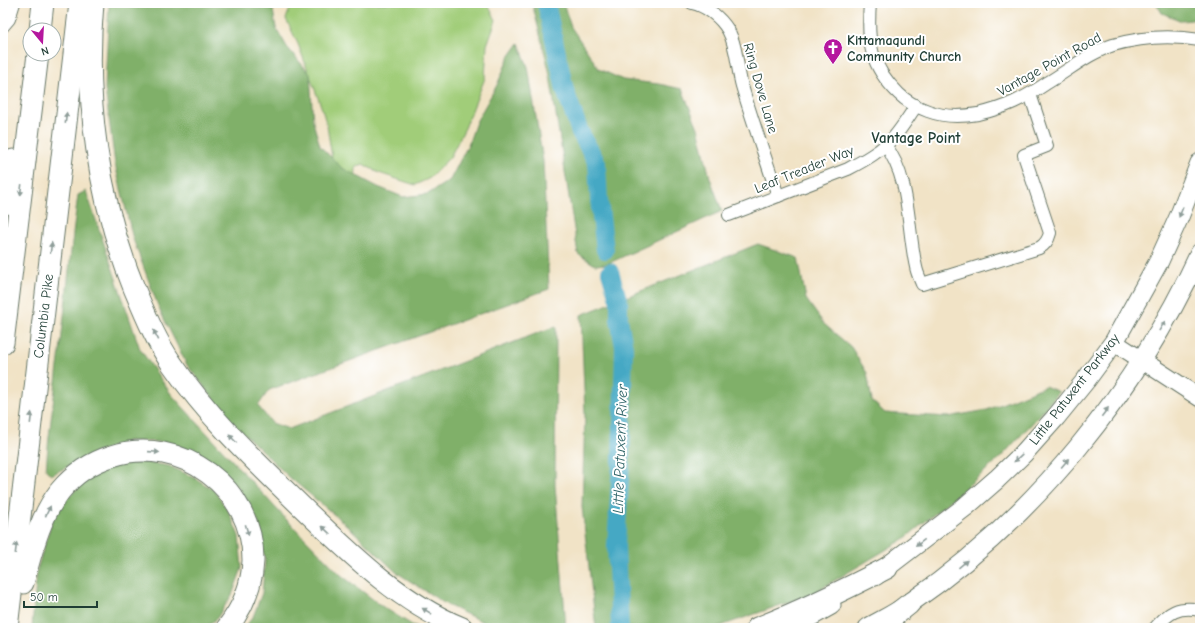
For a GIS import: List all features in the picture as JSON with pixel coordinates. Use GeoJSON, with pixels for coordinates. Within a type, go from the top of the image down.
{"type":"FeatureCollection","features":[{"type":"Feature","properties":{"kind":"highway"},"geometry":{"type":"LineString","coordinates":[[41,22],[43,3]]}},
{"type":"Feature","properties":{"kind":"highway","name":"Columbia Pike"},"geometry":{"type":"LineString","coordinates":[[8,628],[80,3]]}},
{"type":"Feature","properties":{"kind":"highway"},"geometry":{"type":"LineString","coordinates":[[93,3],[91,58],[92,101],[99,168],[119,248],[128,274],[150,324],[171,363],[223,429],[250,457],[371,572],[429,612],[462,628]]}},
{"type":"Feature","properties":{"kind":"highway"},"geometry":{"type":"LineString","coordinates":[[3,204],[34,62]]}},
{"type":"Feature","properties":{"kind":"highway"},"geometry":{"type":"LineString","coordinates":[[3,343],[35,62]]}},
{"type":"Feature","properties":{"kind":"highway"},"geometry":{"type":"LineString","coordinates":[[8,628],[34,542],[49,508],[61,491],[72,478],[99,460],[118,454],[138,451],[159,452],[180,457],[197,465],[216,479],[228,492],[240,510],[250,538],[253,561],[250,582],[244,601],[235,618],[227,628]]}},
{"type":"Feature","properties":{"kind":"highway"},"geometry":{"type":"LineString","coordinates":[[757,628],[797,613],[840,593],[887,568]]}},
{"type":"Feature","properties":{"kind":"highway"},"geometry":{"type":"LineString","coordinates":[[879,628],[909,604]]}},
{"type":"Feature","properties":{"kind":"main road","name":"Little Patuxent Parkway"},"geometry":{"type":"LineString","coordinates":[[790,628],[847,595],[887,568],[965,507],[1023,454],[1056,417],[1114,342],[1159,262],[1179,217],[1200,163]]}},
{"type":"Feature","properties":{"kind":"main road"},"geometry":{"type":"LineString","coordinates":[[868,628],[909,604],[958,568],[1020,513],[1048,483],[1081,443],[1142,359],[1188,280],[1200,253]]}},
{"type":"Feature","properties":{"kind":"main road"},"geometry":{"type":"LineString","coordinates":[[1114,342],[1200,398]]}},
{"type":"Feature","properties":{"kind":"street"},"geometry":{"type":"LineString","coordinates":[[3,26],[9,19],[14,3]]}},
{"type":"Feature","properties":{"kind":"street","name":"Ring Dove Lane"},"geometry":{"type":"LineString","coordinates":[[694,3],[714,14],[722,21],[732,38],[742,85],[778,196]]}},
{"type":"Feature","properties":{"kind":"street","name":"Vantage Point Road"},"geometry":{"type":"LineString","coordinates":[[870,3],[868,30],[870,45],[875,62],[882,74],[902,97],[916,106],[946,116],[959,116],[996,110],[1013,103],[1030,94],[1081,61],[1112,46],[1131,41],[1155,38],[1187,38],[1200,40]]}},
{"type":"Feature","properties":{"kind":"street"},"geometry":{"type":"LineString","coordinates":[[885,146],[893,158],[904,191],[916,266],[922,284],[1039,248],[1044,246],[1050,233],[1024,155],[1047,146],[1030,94]]}},
{"type":"Feature","properties":{"kind":"street","name":"Leaf Treader Way"},"geometry":{"type":"LineString","coordinates":[[729,215],[848,170],[885,146],[895,136],[916,106]]}},
{"type":"Feature","properties":{"kind":"street"},"geometry":{"type":"LineString","coordinates":[[1155,628],[1174,611],[1190,609],[1200,610]]}},
{"type":"Feature","properties":{"kind":"green space"},"geometry":{"type":"Polygon","coordinates":[[[109,3],[283,3],[273,10],[276,28],[287,47],[310,74],[313,122],[320,146],[342,168],[378,187],[403,197],[428,194],[450,180],[468,145],[476,122],[497,85],[509,57],[519,43],[528,67],[543,161],[549,289],[269,390],[258,406],[272,423],[289,429],[556,326],[555,485],[566,628],[496,628],[447,605],[396,572],[349,527],[289,477],[232,422],[187,365],[160,311],[133,239],[115,164],[105,89],[109,3]]]}},
{"type":"Feature","properties":{"kind":"green space"},"geometry":{"type":"Polygon","coordinates":[[[292,3],[487,3],[496,20],[487,45],[485,78],[465,128],[450,157],[430,178],[415,185],[379,173],[363,164],[356,167],[355,186],[334,170],[327,126],[321,106],[298,44],[286,19],[292,3]]]}},
{"type":"Feature","properties":{"kind":"green space"},"geometry":{"type":"Polygon","coordinates":[[[532,3],[563,3],[571,27],[599,69],[623,80],[659,84],[682,89],[698,128],[710,178],[722,211],[607,264],[595,265],[578,254],[549,70],[532,3]]]}},
{"type":"Feature","properties":{"kind":"green space"},"geometry":{"type":"Polygon","coordinates":[[[1156,3],[1200,3],[1200,19],[1182,21],[1162,13],[1156,3]]]}},
{"type":"Feature","properties":{"kind":"green space"},"geometry":{"type":"Polygon","coordinates":[[[86,191],[140,349],[171,394],[285,518],[341,575],[383,607],[417,628],[244,628],[253,617],[262,593],[265,560],[258,521],[241,492],[222,469],[200,453],[162,442],[128,441],[95,453],[51,475],[46,470],[78,195],[86,191]]]}},
{"type":"Feature","properties":{"kind":"green space"},"geometry":{"type":"Polygon","coordinates":[[[758,244],[798,258],[806,299],[824,324],[851,347],[867,373],[872,401],[885,413],[948,417],[987,410],[1045,386],[1059,392],[1000,458],[904,539],[812,594],[715,628],[596,628],[582,507],[585,414],[581,315],[758,244]]]}},
{"type":"Feature","properties":{"kind":"green space"},"geometry":{"type":"Polygon","coordinates":[[[144,462],[169,466],[193,477],[214,490],[229,512],[239,536],[242,568],[232,595],[217,618],[205,628],[32,628],[37,570],[53,517],[70,495],[86,480],[116,465],[144,462]]]}},
{"type":"Feature","properties":{"kind":"waterway","name":"Little Patuxent River"},"geometry":{"type":"LineString","coordinates":[[546,3],[565,90],[580,132],[597,163],[599,200],[605,250]]}},
{"type":"Feature","properties":{"kind":"waterway","name":"Little Patuxent River"},"geometry":{"type":"LineString","coordinates":[[610,272],[619,302],[619,319],[624,347],[621,462],[616,546],[620,628]]}},
{"type":"Feature","properties":{"kind":"place","name":"Kittamaqundi Community Church"},"geometry":{"type":"Point","coordinates":[833,65]}},
{"type":"Feature","properties":{"kind":"district","name":"Vantage Point"},"geometry":{"type":"Point","coordinates":[916,138]}}]}
